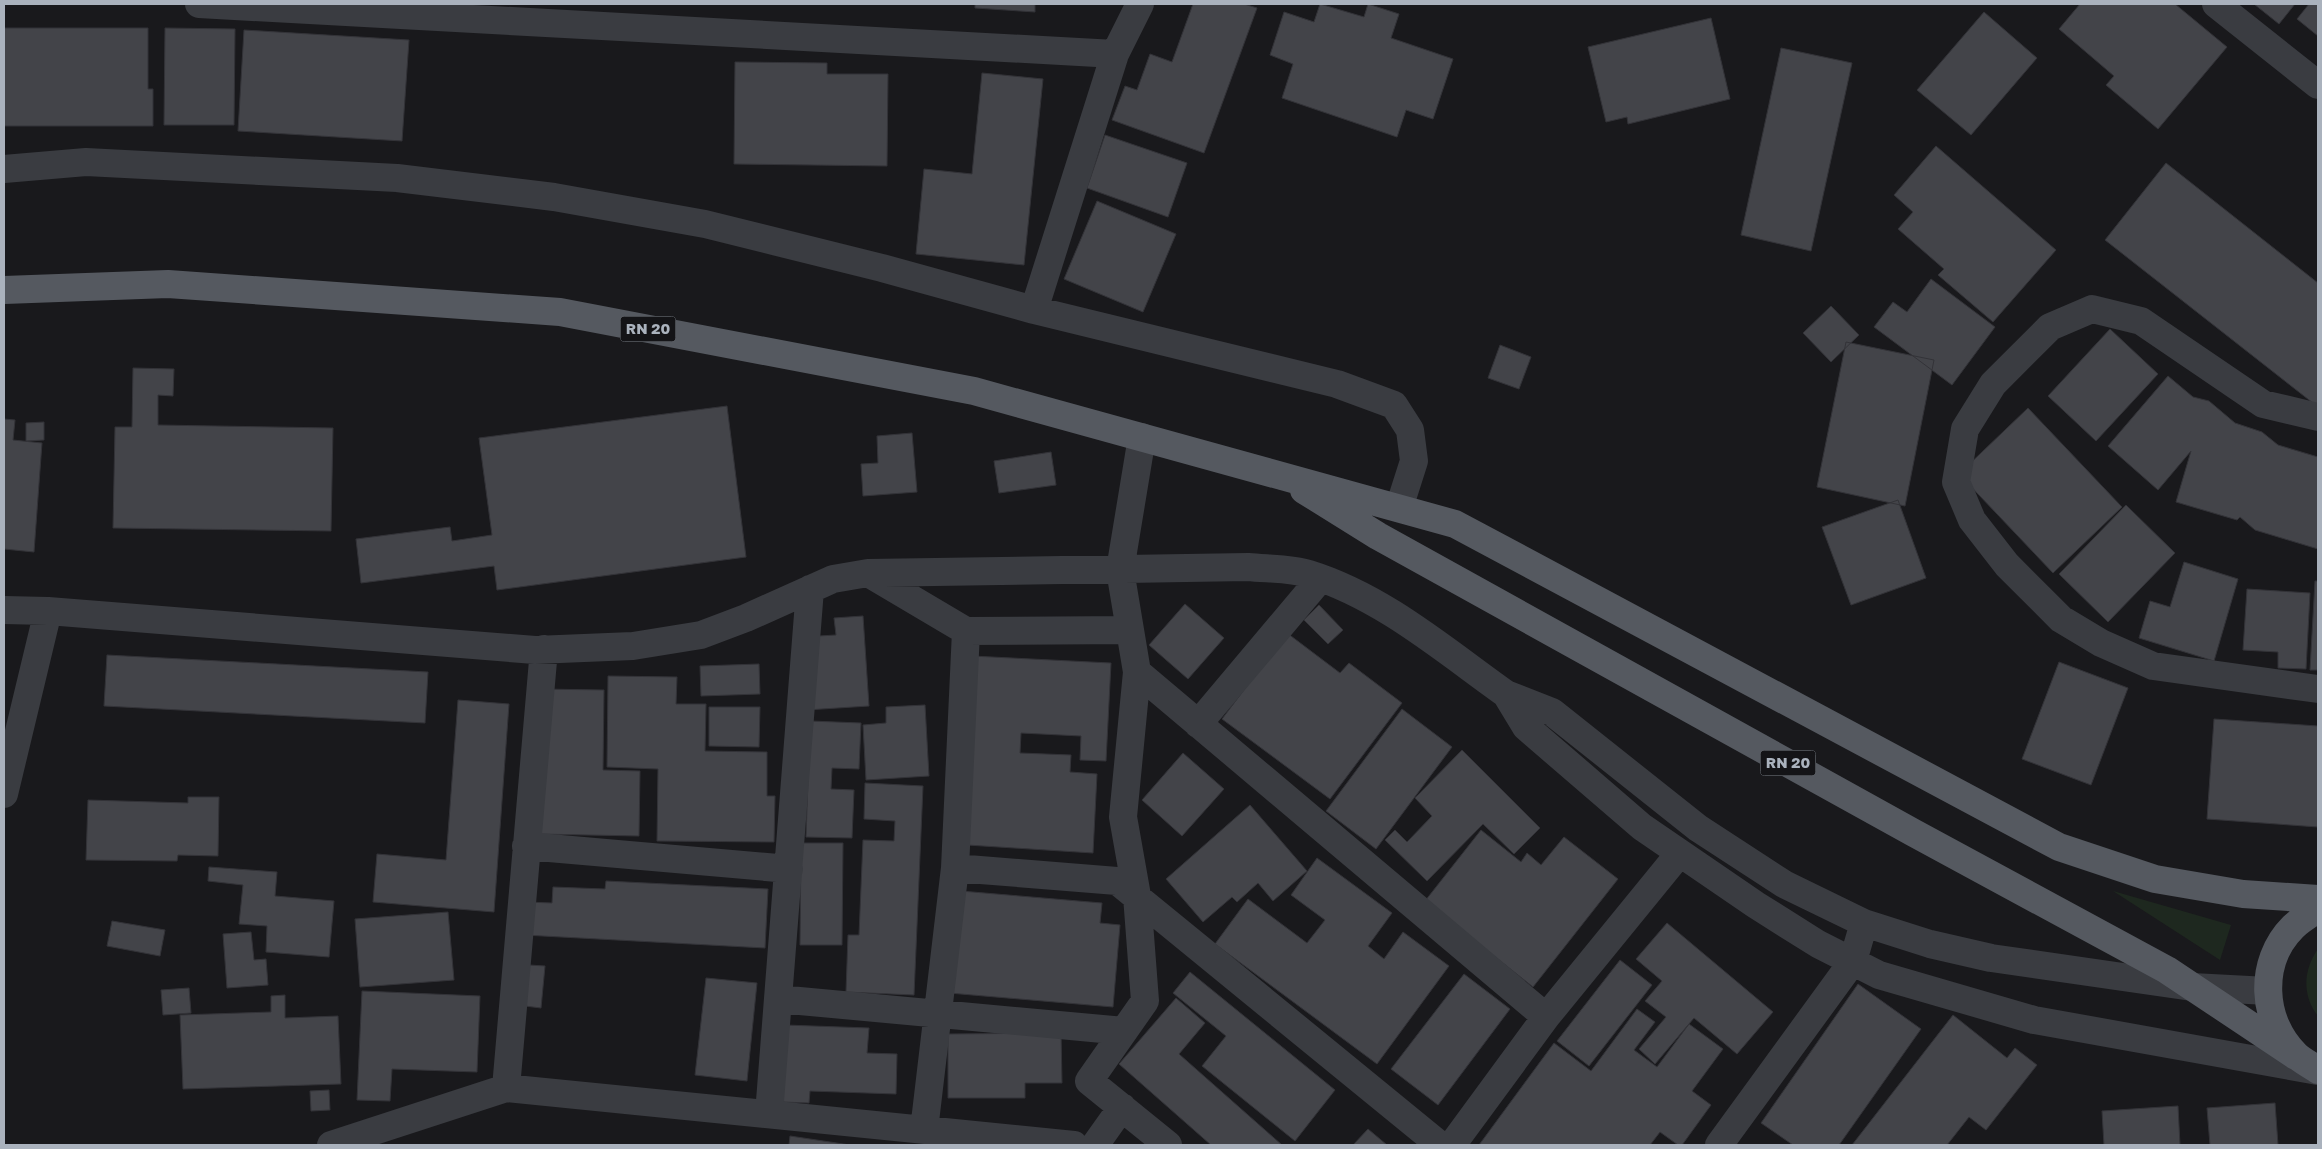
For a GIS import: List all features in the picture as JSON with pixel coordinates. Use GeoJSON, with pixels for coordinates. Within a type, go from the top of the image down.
{"type":"FeatureCollection","features":[{"type":"Feature","properties":{"kind":"main road","name":"RN 20"},"geometry":{"type":"LineString","coordinates":[[4,290],[168,284],[560,312],[974,391],[1455,524],[2059,847],[2155,879],[2242,894],[2318,899]]}},
{"type":"Feature","properties":{"kind":"main road","name":"RN 20"},"geometry":{"type":"LineString","coordinates":[[1277,474],[1386,541],[1914,833],[2167,970],[2311,1065]]}},
{"type":"Feature","properties":{"kind":"main road"},"geometry":{"type":"LineString","coordinates":[[2311,1065],[2277,1032],[2268,1002],[2268,991],[2269,971],[2275,952],[2293,927],[2318,909]]}},
{"type":"Feature","properties":{"kind":"street"},"geometry":{"type":"LineString","coordinates":[[198,4],[1115,54]]}},
{"type":"Feature","properties":{"kind":"street"},"geometry":{"type":"LineString","coordinates":[[1034,310],[1115,54],[1140,4]]}},
{"type":"Feature","properties":{"kind":"street"},"geometry":{"type":"LineString","coordinates":[[2216,4],[2318,85]]}},
{"type":"Feature","properties":{"kind":"street"},"geometry":{"type":"LineString","coordinates":[[4,169],[86,162],[397,178],[554,197],[705,224],[891,271],[1034,310],[1337,384],[1394,405],[1410,430],[1414,461],[1399,508]]}},
{"type":"Feature","properties":{"kind":"street"},"geometry":{"type":"LineString","coordinates":[[2318,418],[2263,404],[2141,321],[2092,309],[2050,327],[1993,384],[1965,429],[1956,482],[1972,520],[2007,565],[2061,619],[2101,643],[2153,666],[2318,689]]}},
{"type":"Feature","properties":{"kind":"street"},"geometry":{"type":"LineString","coordinates":[[1142,437],[1120,570],[1137,672],[1123,817],[1137,896],[1145,1001],[1089,1081],[1168,1145]]}},
{"type":"Feature","properties":{"kind":"street"},"geometry":{"type":"LineString","coordinates":[[4,610],[48,611],[544,649],[633,646],[701,635],[833,579],[868,573],[1248,568],[1308,574],[1358,593],[1403,621],[1506,694],[1552,712],[1698,828],[1784,884],[1864,923],[1930,944],[1991,958],[2192,987],[2268,991]]}},
{"type":"Feature","properties":{"kind":"street"},"geometry":{"type":"LineString","coordinates":[[868,573],[966,631],[1130,630]]}},
{"type":"Feature","properties":{"kind":"street"},"geometry":{"type":"LineString","coordinates":[[1198,724],[1320,579]]}},
{"type":"Feature","properties":{"kind":"street"},"geometry":{"type":"LineString","coordinates":[[769,1114],[810,589]]}},
{"type":"Feature","properties":{"kind":"street"},"geometry":{"type":"LineString","coordinates":[[4,794],[48,611]]}},
{"type":"Feature","properties":{"kind":"street"},"geometry":{"type":"LineString","coordinates":[[924,1130],[955,868],[966,631]]}},
{"type":"Feature","properties":{"kind":"street"},"geometry":{"type":"LineString","coordinates":[[506,1088],[544,649]]}},
{"type":"Feature","properties":{"kind":"street"},"geometry":{"type":"LineString","coordinates":[[1137,672],[1546,1017]]}},
{"type":"Feature","properties":{"kind":"street"},"geometry":{"type":"LineString","coordinates":[[1506,694],[1526,727],[1642,827],[1679,854],[1818,944],[1879,975],[2034,1020],[2311,1065]]}},
{"type":"Feature","properties":{"kind":"street"},"geometry":{"type":"LineString","coordinates":[[526,846],[789,868]]}},
{"type":"Feature","properties":{"kind":"street"},"geometry":{"type":"LineString","coordinates":[[1452,1145],[1546,1017],[1679,854]]}},
{"type":"Feature","properties":{"kind":"street"},"geometry":{"type":"LineString","coordinates":[[955,868],[1117,881],[1440,1145]]}},
{"type":"Feature","properties":{"kind":"street"},"geometry":{"type":"LineString","coordinates":[[1719,1145],[1853,961],[1864,923]]}},
{"type":"Feature","properties":{"kind":"street"},"geometry":{"type":"LineString","coordinates":[[778,999],[937,1012],[1124,1031]]}},
{"type":"Feature","properties":{"kind":"street"},"geometry":{"type":"LineString","coordinates":[[332,1145],[506,1088],[1074,1145]]}},
{"type":"Feature","properties":{"kind":"street"},"geometry":{"type":"LineString","coordinates":[[1095,1145],[1122,1107]]}},
{"type":"Feature","properties":{"kind":"green space"},"geometry":{"type":"Polygon","coordinates":[[[2113,891],[2231,925],[2220,960],[2113,891]]]}},
{"type":"Feature","properties":{"kind":"green space"},"geometry":{"type":"Polygon","coordinates":[[[2318,949],[2318,1016],[2309,1000],[2306,983],[2309,966],[2318,949]]]}},
{"type":"Feature","properties":{"kind":"building"},"geometry":{"type":"Polygon","coordinates":[[[975,4],[1035,4],[1035,12],[975,8],[975,4]]]}},
{"type":"Feature","properties":{"kind":"building"},"geometry":{"type":"Polygon","coordinates":[[[1193,4],[1244,4],[1257,8],[1204,153],[1112,120],[1125,86],[1137,90],[1150,54],[1172,62],[1193,4]]]}},
{"type":"Feature","properties":{"kind":"building"},"geometry":{"type":"Polygon","coordinates":[[[1320,4],[1364,17],[1368,4],[1399,14],[1391,38],[1453,59],[1433,119],[1406,110],[1397,137],[1282,98],[1293,64],[1270,55],[1284,12],[1314,22],[1320,4]]]}},
{"type":"Feature","properties":{"kind":"building"},"geometry":{"type":"Polygon","coordinates":[[[2080,4],[2175,4],[2227,47],[2158,129],[2106,85],[2114,76],[2059,29],[2080,4]]]}},
{"type":"Feature","properties":{"kind":"building"},"geometry":{"type":"Polygon","coordinates":[[[2254,4],[2295,4],[2279,24],[2254,4]]]}},
{"type":"Feature","properties":{"kind":"building"},"geometry":{"type":"Polygon","coordinates":[[[2309,4],[2318,4],[2318,36],[2297,19],[2309,4]]]}},
{"type":"Feature","properties":{"kind":"building"},"geometry":{"type":"Polygon","coordinates":[[[1984,12],[2037,58],[1971,135],[1917,90],[1984,12]]]}},
{"type":"Feature","properties":{"kind":"building"},"geometry":{"type":"Polygon","coordinates":[[[1711,18],[1730,99],[1628,124],[1627,117],[1606,122],[1588,47],[1711,18]]]}},
{"type":"Feature","properties":{"kind":"building"},"geometry":{"type":"Polygon","coordinates":[[[4,28],[148,28],[148,89],[153,89],[153,126],[4,126],[4,28]]]}},
{"type":"Feature","properties":{"kind":"building"},"geometry":{"type":"Polygon","coordinates":[[[165,28],[235,29],[234,125],[164,125],[165,28]]]}},
{"type":"Feature","properties":{"kind":"building"},"geometry":{"type":"Polygon","coordinates":[[[244,30],[409,40],[402,141],[238,131],[244,30]]]}},
{"type":"Feature","properties":{"kind":"building"},"geometry":{"type":"Polygon","coordinates":[[[1781,48],[1852,63],[1811,251],[1741,235],[1781,48]]]}},
{"type":"Feature","properties":{"kind":"building"},"geometry":{"type":"Polygon","coordinates":[[[735,62],[827,63],[827,74],[888,74],[887,166],[734,164],[735,62]]]}},
{"type":"Feature","properties":{"kind":"building"},"geometry":{"type":"Polygon","coordinates":[[[982,73],[1043,79],[1024,265],[916,254],[924,169],[972,174],[982,73]]]}},
{"type":"Feature","properties":{"kind":"building"},"geometry":{"type":"Polygon","coordinates":[[[1105,135],[1187,163],[1168,217],[1087,188],[1105,135]]]}},
{"type":"Feature","properties":{"kind":"building"},"geometry":{"type":"Polygon","coordinates":[[[1936,146],[2056,250],[1993,322],[1938,275],[1944,269],[1898,229],[1913,212],[1894,195],[1936,146]]]}},
{"type":"Feature","properties":{"kind":"building"},"geometry":{"type":"Polygon","coordinates":[[[2166,163],[2318,283],[2318,407],[2105,240],[2166,163]]]}},
{"type":"Feature","properties":{"kind":"building"},"geometry":{"type":"Polygon","coordinates":[[[1097,201],[1176,234],[1143,312],[1064,279],[1097,201]]]}},
{"type":"Feature","properties":{"kind":"building"},"geometry":{"type":"Polygon","coordinates":[[[1931,279],[1995,327],[1952,385],[1874,327],[1893,302],[1907,312],[1931,279]]]}},
{"type":"Feature","properties":{"kind":"building"},"geometry":{"type":"Polygon","coordinates":[[[1831,306],[1859,335],[1831,362],[1803,333],[1831,306]]]}},
{"type":"Feature","properties":{"kind":"building"},"geometry":{"type":"Polygon","coordinates":[[[2110,329],[2158,374],[2096,441],[2048,396],[2110,329]]]}},
{"type":"Feature","properties":{"kind":"building"},"geometry":{"type":"Polygon","coordinates":[[[1846,342],[1934,360],[1905,506],[1817,487],[1846,342]]]}},
{"type":"Feature","properties":{"kind":"building"},"geometry":{"type":"Polygon","coordinates":[[[1500,345],[1531,357],[1519,389],[1488,378],[1500,345]]]}},
{"type":"Feature","properties":{"kind":"building"},"geometry":{"type":"Polygon","coordinates":[[[133,368],[174,369],[173,396],[158,395],[158,425],[333,428],[331,531],[113,528],[115,427],[132,427],[133,368]]]}},
{"type":"Feature","properties":{"kind":"building"},"geometry":{"type":"Polygon","coordinates":[[[2168,376],[2193,397],[2209,401],[2235,423],[2262,432],[2278,445],[2318,457],[2318,549],[2255,530],[2240,517],[2237,520],[2176,502],[2191,451],[2158,490],[2108,446],[2168,376]]]}},
{"type":"Feature","properties":{"kind":"building"},"geometry":{"type":"Polygon","coordinates":[[[727,406],[746,557],[497,590],[494,566],[361,583],[356,539],[450,527],[452,541],[492,535],[479,438],[727,406]]]}},
{"type":"Feature","properties":{"kind":"building"},"geometry":{"type":"Polygon","coordinates":[[[2028,408],[2122,507],[2053,573],[1959,474],[2028,408]]]}},
{"type":"Feature","properties":{"kind":"building"},"geometry":{"type":"Polygon","coordinates":[[[4,419],[15,420],[13,440],[42,443],[34,552],[4,549],[4,419]]]}},
{"type":"Feature","properties":{"kind":"building"},"geometry":{"type":"Polygon","coordinates":[[[44,422],[44,440],[26,441],[26,423],[44,422]]]}},
{"type":"Feature","properties":{"kind":"building"},"geometry":{"type":"Polygon","coordinates":[[[912,433],[917,492],[863,496],[861,464],[878,463],[877,436],[912,433]]]}},
{"type":"Feature","properties":{"kind":"building"},"geometry":{"type":"Polygon","coordinates":[[[1051,452],[1056,485],[999,493],[994,461],[1051,452]]]}},
{"type":"Feature","properties":{"kind":"building"},"geometry":{"type":"Polygon","coordinates":[[[1898,500],[1926,578],[1851,605],[1822,527],[1898,500]]]}},
{"type":"Feature","properties":{"kind":"building"},"geometry":{"type":"Polygon","coordinates":[[[2126,505],[2175,553],[2108,622],[2059,574],[2126,505]]]}},
{"type":"Feature","properties":{"kind":"building"},"geometry":{"type":"Polygon","coordinates":[[[2184,562],[2238,579],[2214,661],[2139,638],[2150,601],[2170,607],[2184,562]]]}},
{"type":"Feature","properties":{"kind":"building"},"geometry":{"type":"Polygon","coordinates":[[[2315,581],[2318,581],[2318,670],[2310,670],[2315,581]]]}},
{"type":"Feature","properties":{"kind":"building"},"geometry":{"type":"Polygon","coordinates":[[[2247,589],[2310,593],[2306,669],[2278,668],[2278,652],[2243,650],[2247,589]]]}},
{"type":"Feature","properties":{"kind":"building"},"geometry":{"type":"Polygon","coordinates":[[[1185,604],[1224,638],[1188,679],[1149,645],[1185,604]]]}},
{"type":"Feature","properties":{"kind":"building"},"geometry":{"type":"Polygon","coordinates":[[[1319,605],[1343,630],[1328,644],[1304,620],[1319,605]]]}},
{"type":"Feature","properties":{"kind":"building"},"geometry":{"type":"Polygon","coordinates":[[[863,616],[869,706],[806,710],[802,637],[836,635],[834,618],[863,616]]]}},
{"type":"Feature","properties":{"kind":"building"},"geometry":{"type":"Polygon","coordinates":[[[1287,633],[1340,673],[1349,663],[1402,703],[1330,799],[1222,719],[1287,633]]]}},
{"type":"Feature","properties":{"kind":"building"},"geometry":{"type":"Polygon","coordinates":[[[107,655],[428,672],[425,723],[104,706],[107,655]]]}},
{"type":"Feature","properties":{"kind":"building"},"geometry":{"type":"Polygon","coordinates":[[[972,656],[1111,663],[1106,761],[1080,760],[1081,736],[1021,733],[1020,753],[1071,755],[1070,772],[1097,774],[1093,853],[967,845],[972,656]]]}},
{"type":"Feature","properties":{"kind":"building"},"geometry":{"type":"Polygon","coordinates":[[[2059,662],[2128,688],[2091,785],[2022,759],[2059,662]]]}},
{"type":"Feature","properties":{"kind":"building"},"geometry":{"type":"Polygon","coordinates":[[[759,664],[760,694],[701,696],[700,666],[759,664]]]}},
{"type":"Feature","properties":{"kind":"building"},"geometry":{"type":"Polygon","coordinates":[[[608,676],[677,677],[676,704],[706,704],[705,751],[767,752],[767,796],[775,796],[774,842],[657,841],[658,769],[607,767],[608,676]]]}},
{"type":"Feature","properties":{"kind":"building"},"geometry":{"type":"Polygon","coordinates":[[[540,689],[604,690],[603,770],[640,771],[639,836],[538,834],[540,689]]]}},
{"type":"Feature","properties":{"kind":"building"},"geometry":{"type":"Polygon","coordinates":[[[458,700],[509,704],[494,912],[373,902],[377,854],[446,860],[458,700]]]}},
{"type":"Feature","properties":{"kind":"building"},"geometry":{"type":"Polygon","coordinates":[[[925,705],[929,776],[866,780],[863,725],[886,723],[886,707],[925,705]]]}},
{"type":"Feature","properties":{"kind":"building"},"geometry":{"type":"Polygon","coordinates":[[[709,707],[760,707],[759,747],[709,746],[709,707]]]}},
{"type":"Feature","properties":{"kind":"building"},"geometry":{"type":"Polygon","coordinates":[[[1402,709],[1452,747],[1376,849],[1326,811],[1402,709]]]}},
{"type":"Feature","properties":{"kind":"building"},"geometry":{"type":"Polygon","coordinates":[[[2214,719],[2318,726],[2318,827],[2207,819],[2214,719]]]}},
{"type":"Feature","properties":{"kind":"building"},"geometry":{"type":"Polygon","coordinates":[[[810,721],[861,723],[859,769],[832,768],[831,789],[854,790],[852,838],[806,837],[810,721]]]}},
{"type":"Feature","properties":{"kind":"building"},"geometry":{"type":"Polygon","coordinates":[[[1462,750],[1540,828],[1514,854],[1483,824],[1427,881],[1385,840],[1395,830],[1407,842],[1432,816],[1415,798],[1462,750]]]}},
{"type":"Feature","properties":{"kind":"building"},"geometry":{"type":"Polygon","coordinates":[[[1183,753],[1224,789],[1182,836],[1142,800],[1183,753]]]}},
{"type":"Feature","properties":{"kind":"building"},"geometry":{"type":"Polygon","coordinates":[[[865,783],[923,786],[914,995],[846,992],[848,935],[859,935],[863,840],[894,841],[895,821],[864,819],[865,783]]]}},
{"type":"Feature","properties":{"kind":"building"},"geometry":{"type":"Polygon","coordinates":[[[188,797],[219,797],[218,856],[178,855],[177,861],[86,860],[88,800],[188,803],[188,797]]]}},
{"type":"Feature","properties":{"kind":"building"},"geometry":{"type":"Polygon","coordinates":[[[1250,805],[1307,871],[1273,901],[1258,883],[1237,902],[1232,897],[1203,922],[1166,879],[1250,805]]]}},
{"type":"Feature","properties":{"kind":"building"},"geometry":{"type":"Polygon","coordinates":[[[1481,830],[1521,862],[1527,853],[1541,865],[1564,837],[1618,879],[1533,987],[1425,901],[1481,830]]]}},
{"type":"Feature","properties":{"kind":"building"},"geometry":{"type":"Polygon","coordinates":[[[801,843],[843,843],[842,945],[800,945],[801,843]]]}},
{"type":"Feature","properties":{"kind":"building"},"geometry":{"type":"Polygon","coordinates":[[[1317,858],[1392,913],[1368,946],[1384,959],[1403,932],[1449,966],[1377,1064],[1215,944],[1248,899],[1307,943],[1325,920],[1291,895],[1317,858]]]}},
{"type":"Feature","properties":{"kind":"building"},"geometry":{"type":"Polygon","coordinates":[[[209,867],[277,872],[275,896],[334,901],[329,957],[266,952],[267,926],[239,924],[243,885],[208,881],[209,867]]]}},
{"type":"Feature","properties":{"kind":"building"},"geometry":{"type":"Polygon","coordinates":[[[606,881],[768,889],[765,948],[524,935],[526,902],[552,903],[553,887],[605,889],[606,881]]]}},
{"type":"Feature","properties":{"kind":"building"},"geometry":{"type":"Polygon","coordinates":[[[949,890],[1102,903],[1100,923],[1120,925],[1113,1007],[949,993],[949,890]]]}},
{"type":"Feature","properties":{"kind":"building"},"geometry":{"type":"Polygon","coordinates":[[[448,912],[454,980],[360,987],[355,919],[448,912]]]}},
{"type":"Feature","properties":{"kind":"building"},"geometry":{"type":"Polygon","coordinates":[[[112,921],[165,930],[160,956],[107,946],[112,921]]]}},
{"type":"Feature","properties":{"kind":"building"},"geometry":{"type":"Polygon","coordinates":[[[1667,923],[1773,1012],[1737,1054],[1694,1018],[1655,1064],[1639,1049],[1666,1017],[1645,1001],[1662,981],[1636,959],[1667,923]]]}},
{"type":"Feature","properties":{"kind":"building"},"geometry":{"type":"Polygon","coordinates":[[[251,932],[254,960],[266,959],[268,985],[227,988],[223,934],[251,932]]]}},
{"type":"Feature","properties":{"kind":"building"},"geometry":{"type":"Polygon","coordinates":[[[1620,960],[1652,985],[1589,1066],[1557,1041],[1620,960]]]}},
{"type":"Feature","properties":{"kind":"building"},"geometry":{"type":"Polygon","coordinates":[[[529,965],[545,966],[541,1008],[525,1006],[529,965]]]}},
{"type":"Feature","properties":{"kind":"building"},"geometry":{"type":"Polygon","coordinates":[[[1190,972],[1335,1090],[1295,1141],[1202,1066],[1226,1036],[1173,993],[1190,972]]]}},
{"type":"Feature","properties":{"kind":"building"},"geometry":{"type":"Polygon","coordinates":[[[1464,974],[1510,1009],[1438,1105],[1391,1069],[1464,974]]]}},
{"type":"Feature","properties":{"kind":"building"},"geometry":{"type":"Polygon","coordinates":[[[706,978],[757,983],[747,1081],[695,1075],[706,978]]]}},
{"type":"Feature","properties":{"kind":"building"},"geometry":{"type":"Polygon","coordinates":[[[1858,984],[1921,1029],[1839,1145],[1793,1145],[1761,1123],[1858,984]]]}},
{"type":"Feature","properties":{"kind":"building"},"geometry":{"type":"Polygon","coordinates":[[[189,988],[191,1013],[163,1015],[161,990],[189,988]]]}},
{"type":"Feature","properties":{"kind":"building"},"geometry":{"type":"Polygon","coordinates":[[[362,991],[480,996],[477,1072],[392,1069],[390,1101],[357,1100],[362,991]]]}},
{"type":"Feature","properties":{"kind":"building"},"geometry":{"type":"Polygon","coordinates":[[[285,995],[285,1018],[338,1016],[341,1084],[183,1089],[180,1015],[271,1012],[271,996],[285,995]]]}},
{"type":"Feature","properties":{"kind":"building"},"geometry":{"type":"Polygon","coordinates":[[[1176,998],[1205,1023],[1179,1054],[1282,1145],[1211,1145],[1119,1064],[1176,998]]]}},
{"type":"Feature","properties":{"kind":"building"},"geometry":{"type":"Polygon","coordinates":[[[1637,1009],[1655,1022],[1634,1050],[1657,1067],[1689,1024],[1723,1049],[1692,1091],[1711,1105],[1682,1145],[1678,1145],[1660,1132],[1650,1145],[1479,1145],[1554,1043],[1591,1071],[1637,1009]]]}},
{"type":"Feature","properties":{"kind":"building"},"geometry":{"type":"Polygon","coordinates":[[[1953,1015],[2007,1058],[2015,1048],[2037,1065],[1986,1130],[1969,1117],[1947,1145],[1852,1145],[1953,1015]]]}},
{"type":"Feature","properties":{"kind":"building"},"geometry":{"type":"Polygon","coordinates":[[[785,1025],[869,1028],[867,1053],[897,1054],[896,1094],[810,1091],[809,1103],[783,1102],[785,1025]]]}},
{"type":"Feature","properties":{"kind":"building"},"geometry":{"type":"Polygon","coordinates":[[[1061,1033],[1062,1083],[1025,1083],[1025,1098],[948,1098],[948,1034],[1061,1033]]]}},
{"type":"Feature","properties":{"kind":"building"},"geometry":{"type":"Polygon","coordinates":[[[329,1090],[330,1110],[311,1111],[310,1091],[329,1090]]]}},
{"type":"Feature","properties":{"kind":"building"},"geometry":{"type":"Polygon","coordinates":[[[2275,1103],[2278,1145],[2210,1145],[2207,1108],[2275,1103]]]}},
{"type":"Feature","properties":{"kind":"building"},"geometry":{"type":"Polygon","coordinates":[[[2178,1106],[2180,1145],[2104,1145],[2102,1111],[2178,1106]]]}},
{"type":"Feature","properties":{"kind":"building"},"geometry":{"type":"Polygon","coordinates":[[[1368,1129],[1387,1145],[1353,1145],[1368,1129]]]}},
{"type":"Feature","properties":{"kind":"building"},"geometry":{"type":"Polygon","coordinates":[[[790,1136],[850,1145],[789,1145],[790,1136]]]}}]}
